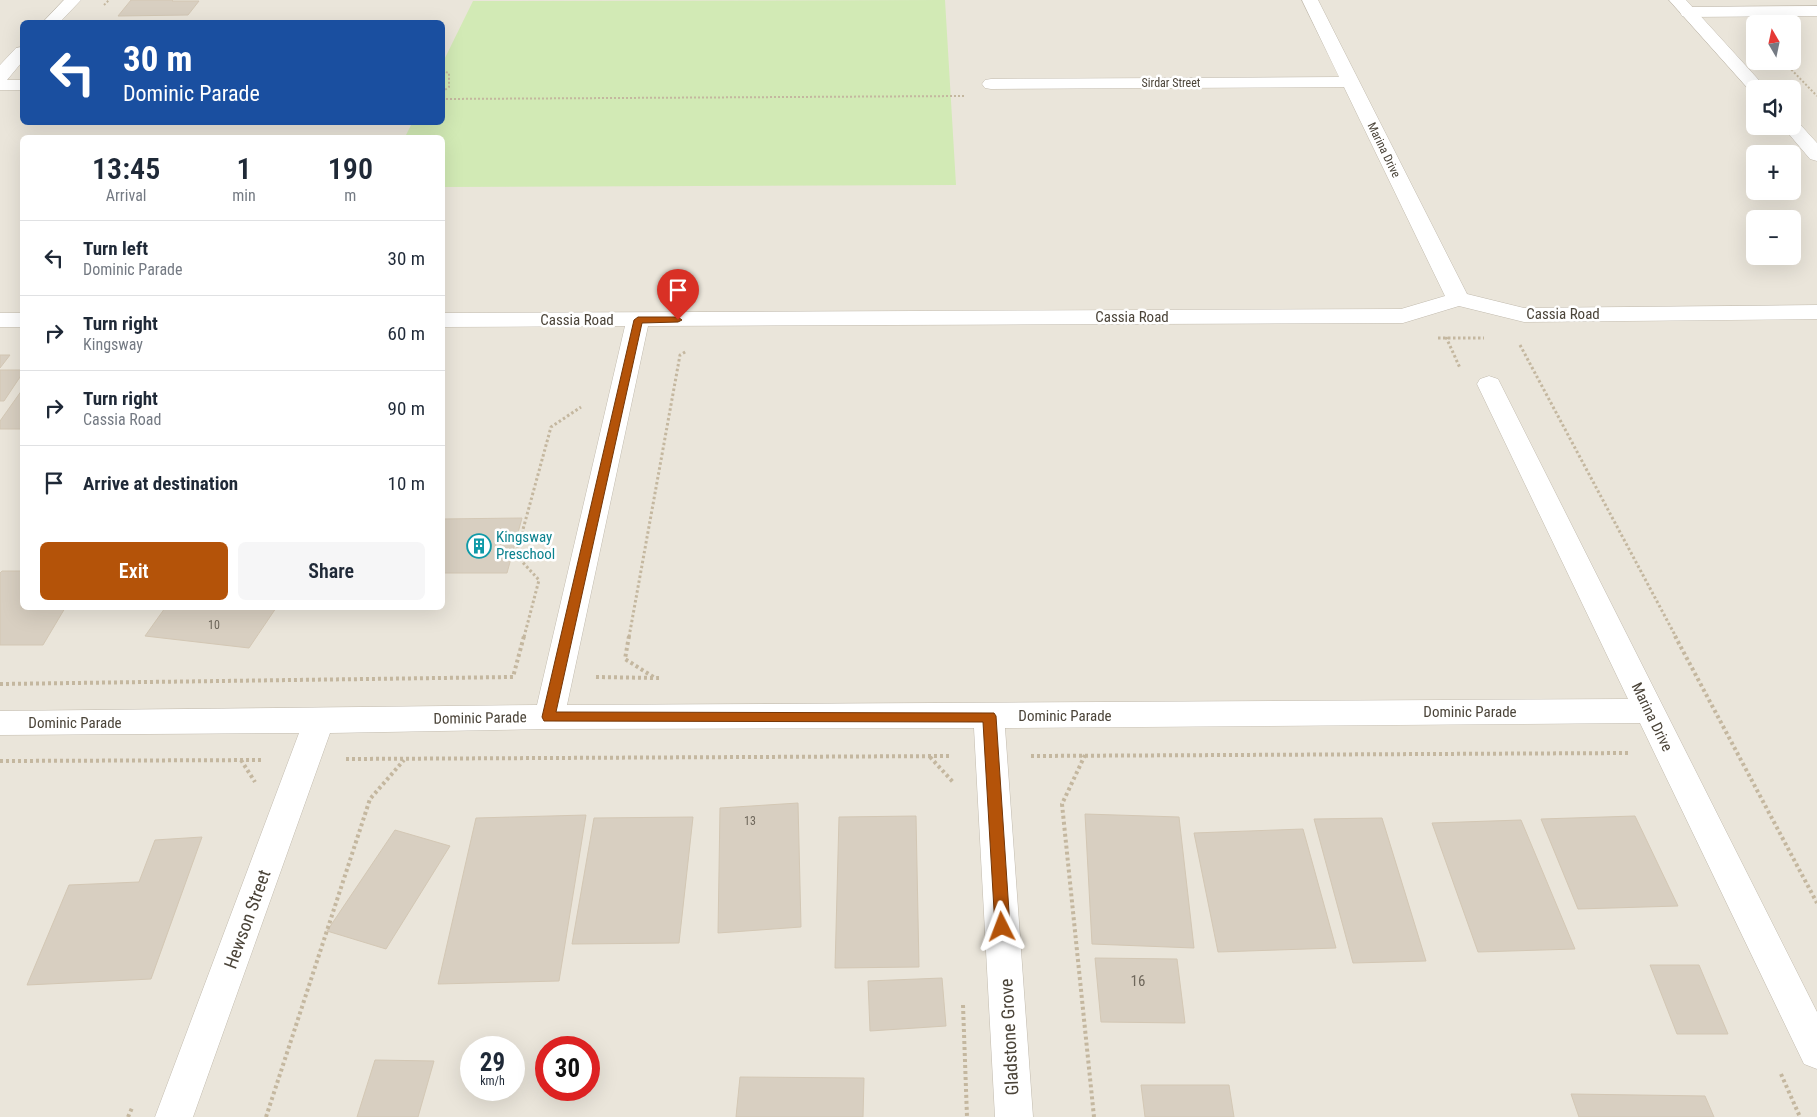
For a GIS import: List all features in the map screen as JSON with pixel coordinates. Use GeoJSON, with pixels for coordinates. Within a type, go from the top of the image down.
{"type":"FeatureCollection","features":[{"type":"Feature","properties":{"kind":"street"},"geometry":{"type":"LineString","coordinates":[[53,20],[73,0]]}},
{"type":"Feature","properties":{"kind":"street","name":"Marina Drive"},"geometry":{"type":"LineString","coordinates":[[1310,0],[1458,299]]}},
{"type":"Feature","properties":{"kind":"street"},"geometry":{"type":"LineString","coordinates":[[1682,6],[1817,12]]}},
{"type":"Feature","properties":{"kind":"street"},"geometry":{"type":"LineString","coordinates":[[1682,6],[1750,80]]}},
{"type":"Feature","properties":{"kind":"street"},"geometry":{"type":"LineString","coordinates":[[0,76],[20,54]]}},
{"type":"Feature","properties":{"kind":"street","name":"Sirdar Street"},"geometry":{"type":"LineString","coordinates":[[991,84],[1351,82]]}},
{"type":"Feature","properties":{"kind":"street"},"geometry":{"type":"LineString","coordinates":[[0,85],[20,85]]}},
{"type":"Feature","properties":{"kind":"street"},"geometry":{"type":"LineString","coordinates":[[1800,135],[1817,154]]}},
{"type":"Feature","properties":{"kind":"street","name":"Cassia Road"},"geometry":{"type":"LineString","coordinates":[[445,320],[1403,316],[1458,299],[1524,315],[1817,312]]}},
{"type":"Feature","properties":{"kind":"street"},"geometry":{"type":"LineString","coordinates":[[0,320],[20,320]]}},
{"type":"Feature","properties":{"kind":"street"},"geometry":{"type":"LineString","coordinates":[[548,717],[638,320]]}},
{"type":"Feature","properties":{"kind":"street","name":"Marina Drive"},"geometry":{"type":"LineString","coordinates":[[1489,384],[1817,1050]]}},
{"type":"Feature","properties":{"kind":"street","name":"Dominic Parade"},"geometry":{"type":"LineString","coordinates":[[0,723],[548,717],[1649,711]]}},
{"type":"Feature","properties":{"kind":"street","name":"Gladstone Grove"},"geometry":{"type":"LineString","coordinates":[[989,716],[1014,1117]]}},
{"type":"Feature","properties":{"kind":"street","name":"Hewson Street"},"geometry":{"type":"LineString","coordinates":[[174,1117],[319,721]]}},
{"type":"Feature","properties":{"kind":"path"},"geometry":{"type":"LineString","coordinates":[[1792,70],[1817,96]]}},
{"type":"Feature","properties":{"kind":"path"},"geometry":{"type":"LineString","coordinates":[[445,72],[449,73],[449,87],[445,90]]}},
{"type":"Feature","properties":{"kind":"path"},"geometry":{"type":"LineString","coordinates":[[445,99],[970,97]]}},
{"type":"Feature","properties":{"kind":"path"},"geometry":{"type":"LineString","coordinates":[[1501,310],[1817,903]]}},
{"type":"Feature","properties":{"kind":"path"},"geometry":{"type":"LineString","coordinates":[[665,678],[655,678],[625,659],[680,355],[695,346]]}},
{"type":"Feature","properties":{"kind":"path"},"geometry":{"type":"LineString","coordinates":[[0,684],[513,678],[539,580],[516,555],[551,427],[582,407]]}},
{"type":"Feature","properties":{"kind":"path"},"geometry":{"type":"LineString","coordinates":[[0,761],[1635,753]]}},
{"type":"Feature","properties":{"kind":"path"},"geometry":{"type":"LineString","coordinates":[[1085,755],[1062,804],[1094,1117]]}},
{"type":"Feature","properties":{"kind":"path"},"geometry":{"type":"LineString","coordinates":[[930,756],[954,783],[954,792]]}},
{"type":"Feature","properties":{"kind":"path"},"geometry":{"type":"LineString","coordinates":[[266,1117],[370,799],[405,759]]}},
{"type":"Feature","properties":{"kind":"path"},"geometry":{"type":"LineString","coordinates":[[963,999],[967,1117]]}},
{"type":"Feature","properties":{"kind":"shaded area"},"geometry":{"type":"Polygon","coordinates":[[[0,0],[1817,0],[1817,1117],[0,1117],[0,0]]]}},
{"type":"Feature","properties":{"kind":"green space"},"geometry":{"type":"Polygon","coordinates":[[[945,0],[956,185],[445,187],[445,135],[406,135],[411,125],[445,125],[445,58],[473,1],[945,0]]]}},
{"type":"Feature","properties":{"kind":"building"},"geometry":{"type":"Polygon","coordinates":[[[131,0],[199,1],[188,15],[118,16],[131,0]]]}},
{"type":"Feature","properties":{"kind":"building"},"geometry":{"type":"Polygon","coordinates":[[[0,355],[10,355],[0,368],[0,355]]]}},
{"type":"Feature","properties":{"kind":"building"},"geometry":{"type":"Polygon","coordinates":[[[0,370],[20,370],[20,377],[4,401],[0,401],[0,370]]]}},
{"type":"Feature","properties":{"kind":"building"},"geometry":{"type":"Polygon","coordinates":[[[20,393],[20,429],[0,429],[0,421],[20,393]]]}},
{"type":"Feature","properties":{"kind":"building","name":"Kingsway Preschool"},"geometry":{"type":"Polygon","coordinates":[[[522,518],[507,573],[445,573],[445,519],[522,518]]]}},
{"type":"Feature","properties":{"kind":"building"},"geometry":{"type":"Polygon","coordinates":[[[2,571],[20,571],[20,610],[64,610],[43,645],[0,645],[0,573],[2,571]]]}},
{"type":"Feature","properties":{"kind":"building"},"geometry":{"type":"Polygon","coordinates":[[[164,610],[275,610],[249,648],[145,636],[164,610]]]}},
{"type":"Feature","properties":{"kind":"building"},"geometry":{"type":"Polygon","coordinates":[[[798,803],[801,927],[718,933],[720,808],[798,803]]]}},
{"type":"Feature","properties":{"kind":"building"},"geometry":{"type":"Polygon","coordinates":[[[1085,814],[1179,817],[1194,948],[1092,944],[1085,814]]]}},
{"type":"Feature","properties":{"kind":"building"},"geometry":{"type":"Polygon","coordinates":[[[586,815],[559,981],[438,984],[476,818],[586,815]]]}},
{"type":"Feature","properties":{"kind":"building"},"geometry":{"type":"Polygon","coordinates":[[[916,816],[919,967],[835,968],[839,817],[916,816]]]}},
{"type":"Feature","properties":{"kind":"building"},"geometry":{"type":"Polygon","coordinates":[[[1635,816],[1678,906],[1578,909],[1541,819],[1635,816]]]}},
{"type":"Feature","properties":{"kind":"building"},"geometry":{"type":"Polygon","coordinates":[[[693,817],[679,943],[572,944],[594,818],[693,817]]]}},
{"type":"Feature","properties":{"kind":"building"},"geometry":{"type":"Polygon","coordinates":[[[1382,818],[1426,961],[1353,963],[1314,819],[1382,818]]]}},
{"type":"Feature","properties":{"kind":"building"},"geometry":{"type":"Polygon","coordinates":[[[1521,820],[1575,949],[1478,952],[1432,823],[1521,820]]]}},
{"type":"Feature","properties":{"kind":"building"},"geometry":{"type":"Polygon","coordinates":[[[1303,829],[1336,948],[1218,952],[1194,833],[1303,829]]]}},
{"type":"Feature","properties":{"kind":"building"},"geometry":{"type":"Polygon","coordinates":[[[395,830],[450,846],[386,949],[327,931],[395,830]]]}},
{"type":"Feature","properties":{"kind":"building"},"geometry":{"type":"Polygon","coordinates":[[[202,837],[151,979],[27,985],[69,885],[139,882],[155,840],[202,837]]]}},
{"type":"Feature","properties":{"kind":"building"},"geometry":{"type":"Polygon","coordinates":[[[1095,958],[1177,959],[1185,1023],[1101,1022],[1095,958]]]}},
{"type":"Feature","properties":{"kind":"building"},"geometry":{"type":"Polygon","coordinates":[[[1650,965],[1699,965],[1728,1034],[1677,1034],[1650,965]]]}},
{"type":"Feature","properties":{"kind":"building"},"geometry":{"type":"Polygon","coordinates":[[[942,978],[946,1026],[870,1031],[868,981],[942,978]]]}},
{"type":"Feature","properties":{"kind":"building"},"geometry":{"type":"Polygon","coordinates":[[[375,1060],[434,1061],[418,1117],[357,1117],[375,1060]]]}},
{"type":"Feature","properties":{"kind":"building"},"geometry":{"type":"Polygon","coordinates":[[[740,1077],[864,1078],[863,1117],[736,1117],[740,1077]]]}},
{"type":"Feature","properties":{"kind":"building"},"geometry":{"type":"Polygon","coordinates":[[[1141,1085],[1229,1085],[1234,1117],[1145,1117],[1141,1085]]]}},
{"type":"Feature","properties":{"kind":"building"},"geometry":{"type":"Polygon","coordinates":[[[1571,1094],[1705,1096],[1714,1117],[1579,1117],[1571,1094]]]}},
{"type":"Feature","properties":{"kind":"place","name":"Kingsway Preschool"},"geometry":{"type":"Point","coordinates":[479,546]}},
{"type":"Feature","properties":{"kind":"route"},"geometry":{"type":"LineString","coordinates":[[678,320],[638,320],[548,717],[989,716],[1002,927]]}}]}
